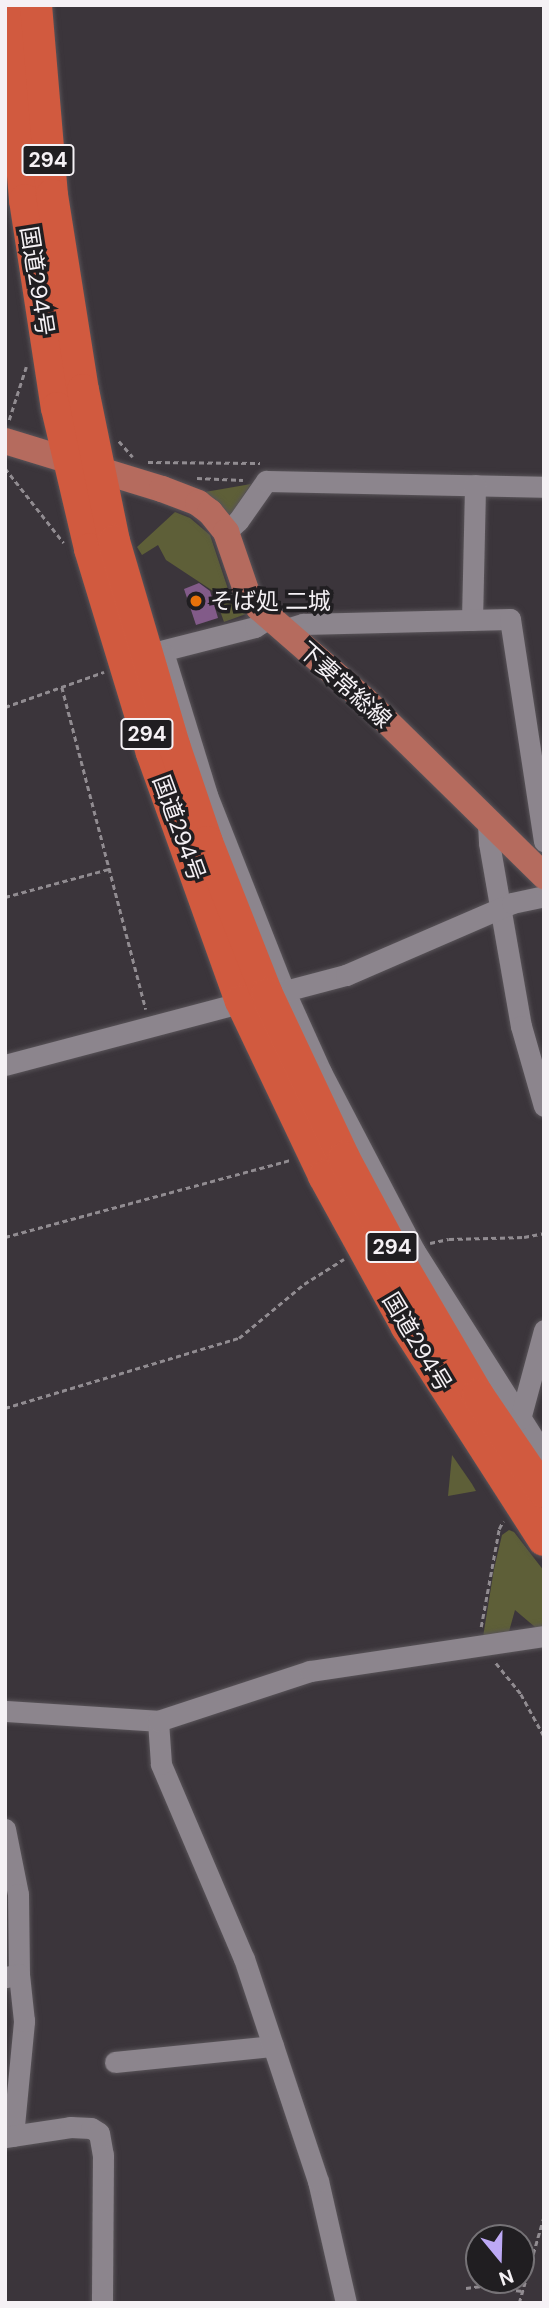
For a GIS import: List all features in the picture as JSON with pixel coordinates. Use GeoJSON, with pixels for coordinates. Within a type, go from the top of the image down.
{"type":"FeatureCollection","features":[{"type":"Feature","properties":{"kind":"highway","name":"国道294号"},"geometry":{"type":"LineString","coordinates":[[9,5],[25,200],[69,463],[90,549],[152,753],[264,995],[344,1158],[397,1257],[478,1395],[544,1492]]}},
{"type":"Feature","properties":{"kind":"highway","name":"国道294号"},"geometry":{"type":"LineString","coordinates":[[36,5],[53,208],[69,313],[114,541],[155,652],[174,745],[264,995],[324,1176],[373,1270],[457,1407],[544,1540]]}},
{"type":"Feature","properties":{"kind":"main road","name":"下妻常総線"},"geometry":{"type":"LineString","coordinates":[[5,441],[198,503],[220,522],[226,532],[247,593],[276,624],[366,701],[543,879]]}},
{"type":"Feature","properties":{"kind":"street"},"geometry":{"type":"LineString","coordinates":[[226,532],[239,521],[266,481],[544,487]]}},
{"type":"Feature","properties":{"kind":"street"},"geometry":{"type":"LineString","coordinates":[[472,620],[475,485]]}},
{"type":"Feature","properties":{"kind":"street"},"geometry":{"type":"LineString","coordinates":[[155,652],[255,626],[276,624],[510,620],[544,841]]}},
{"type":"Feature","properties":{"kind":"street"},"geometry":{"type":"LineString","coordinates":[[488,823],[489,843],[522,1026],[544,1106]]}},
{"type":"Feature","properties":{"kind":"street"},"geometry":{"type":"LineString","coordinates":[[5,1065],[346,975],[501,909],[543,879]]}},
{"type":"Feature","properties":{"kind":"street"},"geometry":{"type":"LineString","coordinates":[[264,995],[351,1133],[414,1250],[544,1455]]}},
{"type":"Feature","properties":{"kind":"street"},"geometry":{"type":"LineString","coordinates":[[520,1419],[544,1330]]}},
{"type":"Feature","properties":{"kind":"street"},"geometry":{"type":"LineString","coordinates":[[5,1711],[158,1721],[310,1671],[544,1636]]}},
{"type":"Feature","properties":{"kind":"street"},"geometry":{"type":"LineString","coordinates":[[158,1721],[161,1763],[244,1959],[328,2213],[346,2303]]}},
{"type":"Feature","properties":{"kind":"street"},"geometry":{"type":"LineString","coordinates":[[5,1829],[18,1894],[12,1976],[24,2021],[9,2136],[70,2127],[91,2128],[99,2133],[103,2155],[102,2303]]}},
{"type":"Feature","properties":{"kind":"street"},"geometry":{"type":"LineString","coordinates":[[115,2062],[273,2046]]}},
{"type":"Feature","properties":{"kind":"path"},"geometry":{"type":"LineString","coordinates":[[139,463],[152,468]]}},
{"type":"Feature","properties":{"kind":"path"},"geometry":{"type":"LineString","coordinates":[[5,468],[69,549]]}},
{"type":"Feature","properties":{"kind":"path"},"geometry":{"type":"LineString","coordinates":[[193,478],[266,481]]}},
{"type":"Feature","properties":{"kind":"path"},"geometry":{"type":"LineString","coordinates":[[5,707],[107,671]]}},
{"type":"Feature","properties":{"kind":"path"},"geometry":{"type":"LineString","coordinates":[[62,687],[150,1026]]}},
{"type":"Feature","properties":{"kind":"path"},"geometry":{"type":"LineString","coordinates":[[5,897],[109,869]]}},
{"type":"Feature","properties":{"kind":"path"},"geometry":{"type":"LineString","coordinates":[[5,1237],[297,1158]]}},
{"type":"Feature","properties":{"kind":"path"},"geometry":{"type":"LineString","coordinates":[[414,1250],[449,1239],[524,1237],[544,1233]]}},
{"type":"Feature","properties":{"kind":"path"},"geometry":{"type":"LineString","coordinates":[[5,1408],[239,1338],[304,1284],[347,1257]]}},
{"type":"Feature","properties":{"kind":"path"},"geometry":{"type":"LineString","coordinates":[[507,1514],[499,1529],[480,1647],[521,1694],[544,1736]]}},
{"type":"Feature","properties":{"kind":"path"},"geometry":{"type":"LineString","coordinates":[[535,2249],[544,2217]]}},
{"type":"Feature","properties":{"kind":"green space"},"geometry":{"type":"Polygon","coordinates":[[[251,484],[230,516],[205,492],[251,484]]]}},
{"type":"Feature","properties":{"kind":"green space"},"geometry":{"type":"Polygon","coordinates":[[[175,512],[190,518],[210,535],[229,592],[246,614],[224,622],[213,591],[166,560],[158,545],[142,555],[137,547],[175,512]]]}},
{"type":"Feature","properties":{"kind":"green space"},"geometry":{"type":"Polygon","coordinates":[[[452,1455],[472,1484],[476,1491],[448,1496],[452,1455]]]}},
{"type":"Feature","properties":{"kind":"green space"},"geometry":{"type":"Polygon","coordinates":[[[509,1530],[514,1532],[544,1571],[544,1627],[535,1627],[515,1610],[508,1635],[483,1637],[502,1535],[509,1530]]]}},
{"type":"Feature","properties":{"kind":"building"},"geometry":{"type":"Polygon","coordinates":[[[199,583],[210,591],[218,618],[196,625],[184,589],[199,583]]]}},
{"type":"Feature","properties":{"kind":"place","name":"そば処 二城"},"geometry":{"type":"Point","coordinates":[196,601]}}]}
